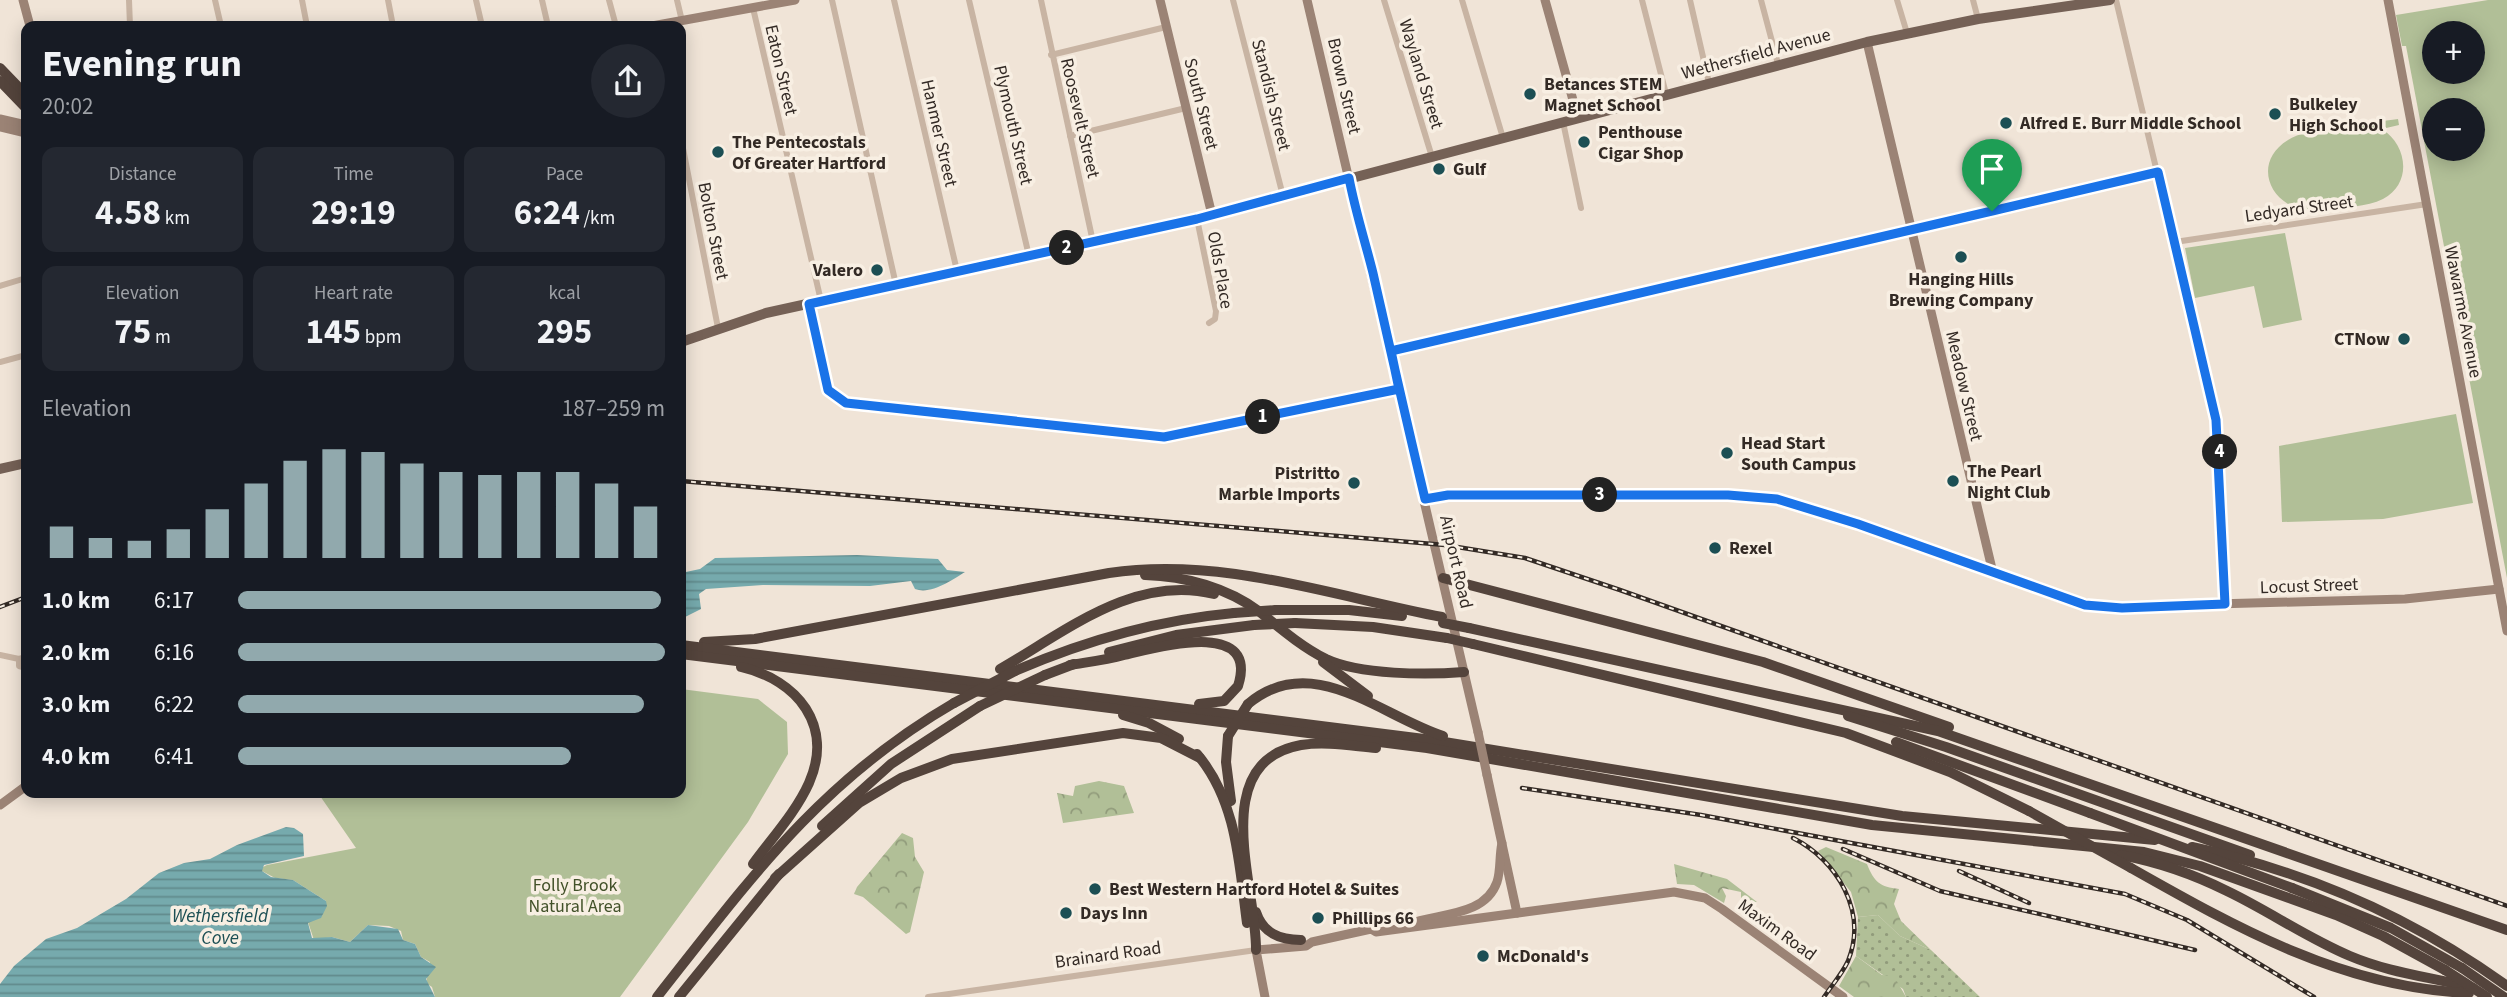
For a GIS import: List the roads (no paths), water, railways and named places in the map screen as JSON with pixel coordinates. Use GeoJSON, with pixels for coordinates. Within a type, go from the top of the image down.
{"type":"FeatureCollection","features":[{"type":"Feature","properties":{"kind":"highway"},"geometry":{"type":"LineString","coordinates":[[0,68],[21,90]]}},
{"type":"Feature","properties":{"kind":"highway"},"geometry":{"type":"LineString","coordinates":[[0,80],[21,103]]}},
{"type":"Feature","properties":{"kind":"highway"},"geometry":{"type":"LineString","coordinates":[[686,643],[723,643],[755,639],[1130,570],[1205,569],[1255,576],[1504,635],[1909,723],[2507,930]]}},
{"type":"Feature","properties":{"kind":"highway"},"geometry":{"type":"LineString","coordinates":[[1050,584],[1124,575],[1173,577],[1228,593],[1307,648],[1385,709]]}},
{"type":"Feature","properties":{"kind":"highway"},"geometry":{"type":"LineString","coordinates":[[1443,578],[1619,622],[1799,673],[2019,753],[2048,769]]}},
{"type":"Feature","properties":{"kind":"highway"},"geometry":{"type":"LineString","coordinates":[[657,997],[775,849],[816,806],[883,749],[1000,669],[1107,608],[1149,592],[1183,589],[1210,593],[1233,600],[1270,621]]}},
{"type":"Feature","properties":{"kind":"highway"},"geometry":{"type":"LineString","coordinates":[[950,702],[1014,671],[1077,647],[1134,630],[1234,613],[1349,610],[1443,620]]}},
{"type":"Feature","properties":{"kind":"highway"},"geometry":{"type":"LineString","coordinates":[[679,997],[775,878],[825,823],[869,782],[917,745],[980,706],[1070,665],[1155,640],[1254,625],[1295,623],[1373,627],[1447,638],[1846,733],[1964,778],[2029,811],[2230,924],[2296,954],[2378,979],[2450,992],[2486,995],[2506,993]]}},
{"type":"Feature","properties":{"kind":"highway"},"geometry":{"type":"LineString","coordinates":[[1070,665],[1175,643],[1203,642],[1230,650],[1239,663],[1241,674],[1236,691],[1215,704],[1070,699]]}},
{"type":"Feature","properties":{"kind":"highway"},"geometry":{"type":"LineString","coordinates":[[686,644],[1466,754],[1872,825],[2125,848],[2200,866],[2344,919],[2445,970],[2486,995]]}},
{"type":"Feature","properties":{"kind":"highway"},"geometry":{"type":"LineString","coordinates":[[1307,648],[1329,660],[1353,667],[1464,672]]}},
{"type":"Feature","properties":{"kind":"highway"},"geometry":{"type":"LineString","coordinates":[[686,655],[1545,757]]}},
{"type":"Feature","properties":{"kind":"highway"},"geometry":{"type":"LineString","coordinates":[[686,656],[698,661],[743,667],[772,677],[808,707],[817,730],[817,754],[806,790],[740,882],[725,911]]}},
{"type":"Feature","properties":{"kind":"highway"},"geometry":{"type":"LineString","coordinates":[[1678,673],[1719,687],[1848,716],[1923,739],[2322,881],[2378,904],[2399,920]]}},
{"type":"Feature","properties":{"kind":"highway"},"geometry":{"type":"LineString","coordinates":[[1256,950],[1249,934],[1234,836],[1226,762],[1228,736],[1248,704],[1276,688],[1311,683],[1340,690],[1442,736],[1545,757],[1902,816],[2116,835],[2173,843],[2289,873],[2399,920],[2480,967],[2506,993]]}},
{"type":"Feature","properties":{"kind":"highway"},"geometry":{"type":"LineString","coordinates":[[1070,699],[1153,725],[1180,739],[1200,758],[1222,790],[1234,836]]}},
{"type":"Feature","properties":{"kind":"highway"},"geometry":{"type":"LineString","coordinates":[[1755,711],[1789,711],[1855,729],[2292,888],[2391,928],[2506,993]]}},
{"type":"Feature","properties":{"kind":"highway"},"geometry":{"type":"LineString","coordinates":[[775,878],[859,803],[901,778],[952,759],[1123,733],[1168,740],[1200,758]]}},
{"type":"Feature","properties":{"kind":"highway"},"geometry":{"type":"LineString","coordinates":[[1256,950],[1242,805],[1255,776],[1273,757],[1292,747],[1314,744],[1433,754],[1466,754]]}},
{"type":"Feature","properties":{"kind":"highway"},"geometry":{"type":"LineString","coordinates":[[2029,840],[2055,847],[2116,854],[2173,868],[2227,890],[2349,956],[2397,973],[2461,985],[2486,995]]}},
{"type":"Feature","properties":{"kind":"highway"},"geometry":{"type":"LineString","coordinates":[[1253,899],[1258,918],[1267,930],[1277,937],[1302,942]]}},
{"type":"Feature","properties":{"kind":"main road","name":"Wethersfield Avenue"},"geometry":{"type":"LineString","coordinates":[[686,340],[718,328],[821,301],[1197,219],[1867,42],[2063,3],[2110,0]]}},
{"type":"Feature","properties":{"kind":"main road"},"geometry":{"type":"LineString","coordinates":[[0,469],[21,464]]}},
{"type":"Feature","properties":{"kind":"street"},"geometry":{"type":"LineString","coordinates":[[23,0],[29,21]]}},
{"type":"Feature","properties":{"kind":"street"},"geometry":{"type":"LineString","coordinates":[[129,0],[130,21]]}},
{"type":"Feature","properties":{"kind":"street"},"geometry":{"type":"LineString","coordinates":[[215,0],[220,21]]}},
{"type":"Feature","properties":{"kind":"street"},"geometry":{"type":"LineString","coordinates":[[302,0],[306,21]]}},
{"type":"Feature","properties":{"kind":"street"},"geometry":{"type":"LineString","coordinates":[[388,0],[392,21]]}},
{"type":"Feature","properties":{"kind":"street"},"geometry":{"type":"LineString","coordinates":[[476,0],[481,21]]}},
{"type":"Feature","properties":{"kind":"street"},"geometry":{"type":"LineString","coordinates":[[542,0],[547,21]]}},
{"type":"Feature","properties":{"kind":"street"},"geometry":{"type":"LineString","coordinates":[[609,0],[615,21]]}},
{"type":"Feature","properties":{"kind":"street"},"geometry":{"type":"LineString","coordinates":[[677,0],[682,21],[795,0]]}},
{"type":"Feature","properties":{"kind":"street"},"geometry":{"type":"LineString","coordinates":[[832,0],[896,285]]}},
{"type":"Feature","properties":{"kind":"street","name":"Hanmer Street"},"geometry":{"type":"LineString","coordinates":[[894,0],[957,271]]}},
{"type":"Feature","properties":{"kind":"street","name":"Plymouth Street"},"geometry":{"type":"LineString","coordinates":[[969,0],[1029,256]]}},
{"type":"Feature","properties":{"kind":"street","name":"Roosevelt Street"},"geometry":{"type":"LineString","coordinates":[[1041,0],[1093,242]]}},
{"type":"Feature","properties":{"kind":"street","name":"South Street"},"geometry":{"type":"LineString","coordinates":[[1160,0],[1212,215]]}},
{"type":"Feature","properties":{"kind":"street","name":"Standish Street"},"geometry":{"type":"LineString","coordinates":[[1233,0],[1283,196]]}},
{"type":"Feature","properties":{"kind":"street","name":"Brown Street"},"geometry":{"type":"LineString","coordinates":[[1307,0],[1349,178]]}},
{"type":"Feature","properties":{"kind":"street","name":"Wayland Street"},"geometry":{"type":"LineString","coordinates":[[1384,0],[1432,157]]}},
{"type":"Feature","properties":{"kind":"street"},"geometry":{"type":"LineString","coordinates":[[1462,0],[1503,138]]}},
{"type":"Feature","properties":{"kind":"street"},"geometry":{"type":"LineString","coordinates":[[1545,0],[1578,118]]}},
{"type":"Feature","properties":{"kind":"street"},"geometry":{"type":"LineString","coordinates":[[1642,0],[1666,94]]}},
{"type":"Feature","properties":{"kind":"street"},"geometry":{"type":"LineString","coordinates":[[1690,0],[1709,83]]}},
{"type":"Feature","properties":{"kind":"street"},"geometry":{"type":"LineString","coordinates":[[1761,0],[1778,65]]}},
{"type":"Feature","properties":{"kind":"street"},"geometry":{"type":"LineString","coordinates":[[1897,0],[1907,33]]}},
{"type":"Feature","properties":{"kind":"street"},"geometry":{"type":"LineString","coordinates":[[1973,0],[1978,19]]}},
{"type":"Feature","properties":{"kind":"street"},"geometry":{"type":"LineString","coordinates":[[2116,0],[2216,420],[2225,604]]}},
{"type":"Feature","properties":{"kind":"street","name":"Wawarme Avenue"},"geometry":{"type":"LineString","coordinates":[[2388,0],[2503,588],[2507,631]]}},
{"type":"Feature","properties":{"kind":"street","name":"Eaton Street"},"geometry":{"type":"LineString","coordinates":[[757,5],[821,301]]}},
{"type":"Feature","properties":{"kind":"street"},"geometry":{"type":"LineString","coordinates":[[1051,55],[1166,27]]}},
{"type":"Feature","properties":{"kind":"street","name":"Meadow Street"},"geometry":{"type":"LineString","coordinates":[[1867,42],[1993,573]]}},
{"type":"Feature","properties":{"kind":"street"},"geometry":{"type":"LineString","coordinates":[[1070,136],[1186,108]]}},
{"type":"Feature","properties":{"kind":"street"},"geometry":{"type":"LineString","coordinates":[[0,122],[21,124]]}},
{"type":"Feature","properties":{"kind":"street"},"geometry":{"type":"LineString","coordinates":[[0,122],[21,131]]}},
{"type":"Feature","properties":{"kind":"street"},"geometry":{"type":"LineString","coordinates":[[1563,122],[1581,208]]}},
{"type":"Feature","properties":{"kind":"street","name":"Bolton Street"},"geometry":{"type":"LineString","coordinates":[[686,164],[718,328]]}},
{"type":"Feature","properties":{"kind":"street"},"geometry":{"type":"LineString","coordinates":[[1391,351],[2158,172]]}},
{"type":"Feature","properties":{"kind":"street","name":"Airport Road"},"geometry":{"type":"LineString","coordinates":[[1349,178],[1425,499],[1517,913]]}},
{"type":"Feature","properties":{"kind":"street","name":"Ledyard Street"},"geometry":{"type":"LineString","coordinates":[[2175,242],[2427,204]]}},
{"type":"Feature","properties":{"kind":"street","name":"Olds Place"},"geometry":{"type":"LineString","coordinates":[[1197,219],[1216,311],[1215,318],[1209,323]]}},
{"type":"Feature","properties":{"kind":"street"},"geometry":{"type":"LineString","coordinates":[[0,285],[21,279]]}},
{"type":"Feature","properties":{"kind":"street"},"geometry":{"type":"LineString","coordinates":[[809,304],[828,390],[846,403],[1164,437],[1399,389]]}},
{"type":"Feature","properties":{"kind":"street"},"geometry":{"type":"LineString","coordinates":[[0,362],[21,356]]}},
{"type":"Feature","properties":{"kind":"street","name":"Locust Street"},"geometry":{"type":"LineString","coordinates":[[1425,499],[1448,495],[1752,495],[1805,506],[2085,605],[2122,608],[2405,599],[2503,588]]}},
{"type":"Feature","properties":{"kind":"street"},"geometry":{"type":"LineString","coordinates":[[0,655],[21,658]]}},
{"type":"Feature","properties":{"kind":"street"},"geometry":{"type":"LineString","coordinates":[[0,805],[21,790]]}},
{"type":"Feature","properties":{"kind":"street"},"geometry":{"type":"LineString","coordinates":[[1395,930],[1423,918],[1466,909],[1484,900],[1498,880],[1502,843]]}},
{"type":"Feature","properties":{"kind":"street","name":"Brainard Road"},"geometry":{"type":"LineString","coordinates":[[928,997],[1256,950],[1357,934],[1371,929],[1376,932],[1395,930],[1656,893],[1690,893]]}},
{"type":"Feature","properties":{"kind":"street","name":"Maxim Road"},"geometry":{"type":"LineString","coordinates":[[1690,893],[1722,909],[1843,997]]}},
{"type":"Feature","properties":{"kind":"street"},"geometry":{"type":"LineString","coordinates":[[1256,950],[1265,997]]}},
{"type":"Feature","properties":{"kind":"water"},"geometry":{"type":"Polygon","coordinates":[[[857,555],[938,559],[947,570],[965,572],[928,590],[915,589],[911,581],[870,586],[763,585],[706,589],[699,594],[701,609],[686,616],[686,572],[700,569],[715,558],[857,555]]]}},
{"type":"Feature","properties":{"kind":"water","name":"Wethersfield Cove"},"geometry":{"type":"Polygon","coordinates":[[[286,827],[294,828],[303,834],[304,856],[264,865],[262,871],[271,877],[293,880],[326,901],[327,906],[321,918],[308,923],[312,938],[332,937],[350,942],[368,925],[398,929],[403,940],[415,944],[421,957],[436,967],[426,979],[435,997],[0,997],[0,984],[14,966],[46,939],[77,928],[126,899],[159,873],[184,863],[210,859],[237,845],[286,827]]]}},
{"type":"Feature","properties":{"kind":"railway"},"geometry":{"type":"LineString","coordinates":[[686,481],[1445,545],[1525,558],[2507,906]]}},
{"type":"Feature","properties":{"kind":"railway"},"geometry":{"type":"LineString","coordinates":[[0,607],[21,599]]}},
{"type":"Feature","properties":{"kind":"railway"},"geometry":{"type":"LineString","coordinates":[[1522,788],[1701,815],[2125,894],[2187,920],[2314,997]]}},
{"type":"Feature","properties":{"kind":"railway"},"geometry":{"type":"LineString","coordinates":[[1793,838],[1809,848],[1835,874],[1851,906],[1853,943],[1848,961],[1824,997]]}},
{"type":"Feature","properties":{"kind":"railway"},"geometry":{"type":"LineString","coordinates":[[1843,849],[1940,891],[2195,950]]}},
{"type":"Feature","properties":{"kind":"railway"},"geometry":{"type":"LineString","coordinates":[[1959,871],[2029,903]]}},
{"type":"Feature","properties":{"kind":"place","name":"Betances STEM Magnet School"},"geometry":{"type":"Point","coordinates":[1530,94]}},
{"type":"Feature","properties":{"kind":"place","name":"Bulkeley High School"},"geometry":{"type":"Point","coordinates":[2275,114]}},
{"type":"Feature","properties":{"kind":"place","name":"Alfred E. Burr Middle School"},"geometry":{"type":"Point","coordinates":[2006,123]}},
{"type":"Feature","properties":{"kind":"place","name":"Penthouse Cigar Shop"},"geometry":{"type":"Point","coordinates":[1584,142]}},
{"type":"Feature","properties":{"kind":"place","name":"The Pentecostals Of Greater Hartford"},"geometry":{"type":"Point","coordinates":[718,152]}},
{"type":"Feature","properties":{"kind":"place","name":"Gulf"},"geometry":{"type":"Point","coordinates":[1439,169]}},
{"type":"Feature","properties":{"kind":"place","name":"Hanging Hills Brewing Company"},"geometry":{"type":"Point","coordinates":[1961,257]}},
{"type":"Feature","properties":{"kind":"place","name":"Valero"},"geometry":{"type":"Point","coordinates":[877,270]}},
{"type":"Feature","properties":{"kind":"place","name":"CTNow"},"geometry":{"type":"Point","coordinates":[2404,339]}},
{"type":"Feature","properties":{"kind":"place","name":"Head Start South Campus"},"geometry":{"type":"Point","coordinates":[1727,453]}},
{"type":"Feature","properties":{"kind":"place","name":"The Pearl Night Club"},"geometry":{"type":"Point","coordinates":[1953,481]}},
{"type":"Feature","properties":{"kind":"place","name":"Pistritto Marble Imports"},"geometry":{"type":"Point","coordinates":[1354,483]}},
{"type":"Feature","properties":{"kind":"place","name":"Rexel"},"geometry":{"type":"Point","coordinates":[1715,548]}},
{"type":"Feature","properties":{"kind":"place","name":"Best Western Hartford Hotel & Suites"},"geometry":{"type":"Point","coordinates":[1095,889]}},
{"type":"Feature","properties":{"kind":"place","name":"Days Inn"},"geometry":{"type":"Point","coordinates":[1066,913]}},
{"type":"Feature","properties":{"kind":"place","name":"Phillips 66"},"geometry":{"type":"Point","coordinates":[1318,918]}},
{"type":"Feature","properties":{"kind":"place","name":"McDonald's"},"geometry":{"type":"Point","coordinates":[1483,956]}},
{"type":"Feature","properties":{"kind":"park label","name":"Folly Brook Natural Area"},"geometry":{"type":"Point","coordinates":[575,896]}}]}
